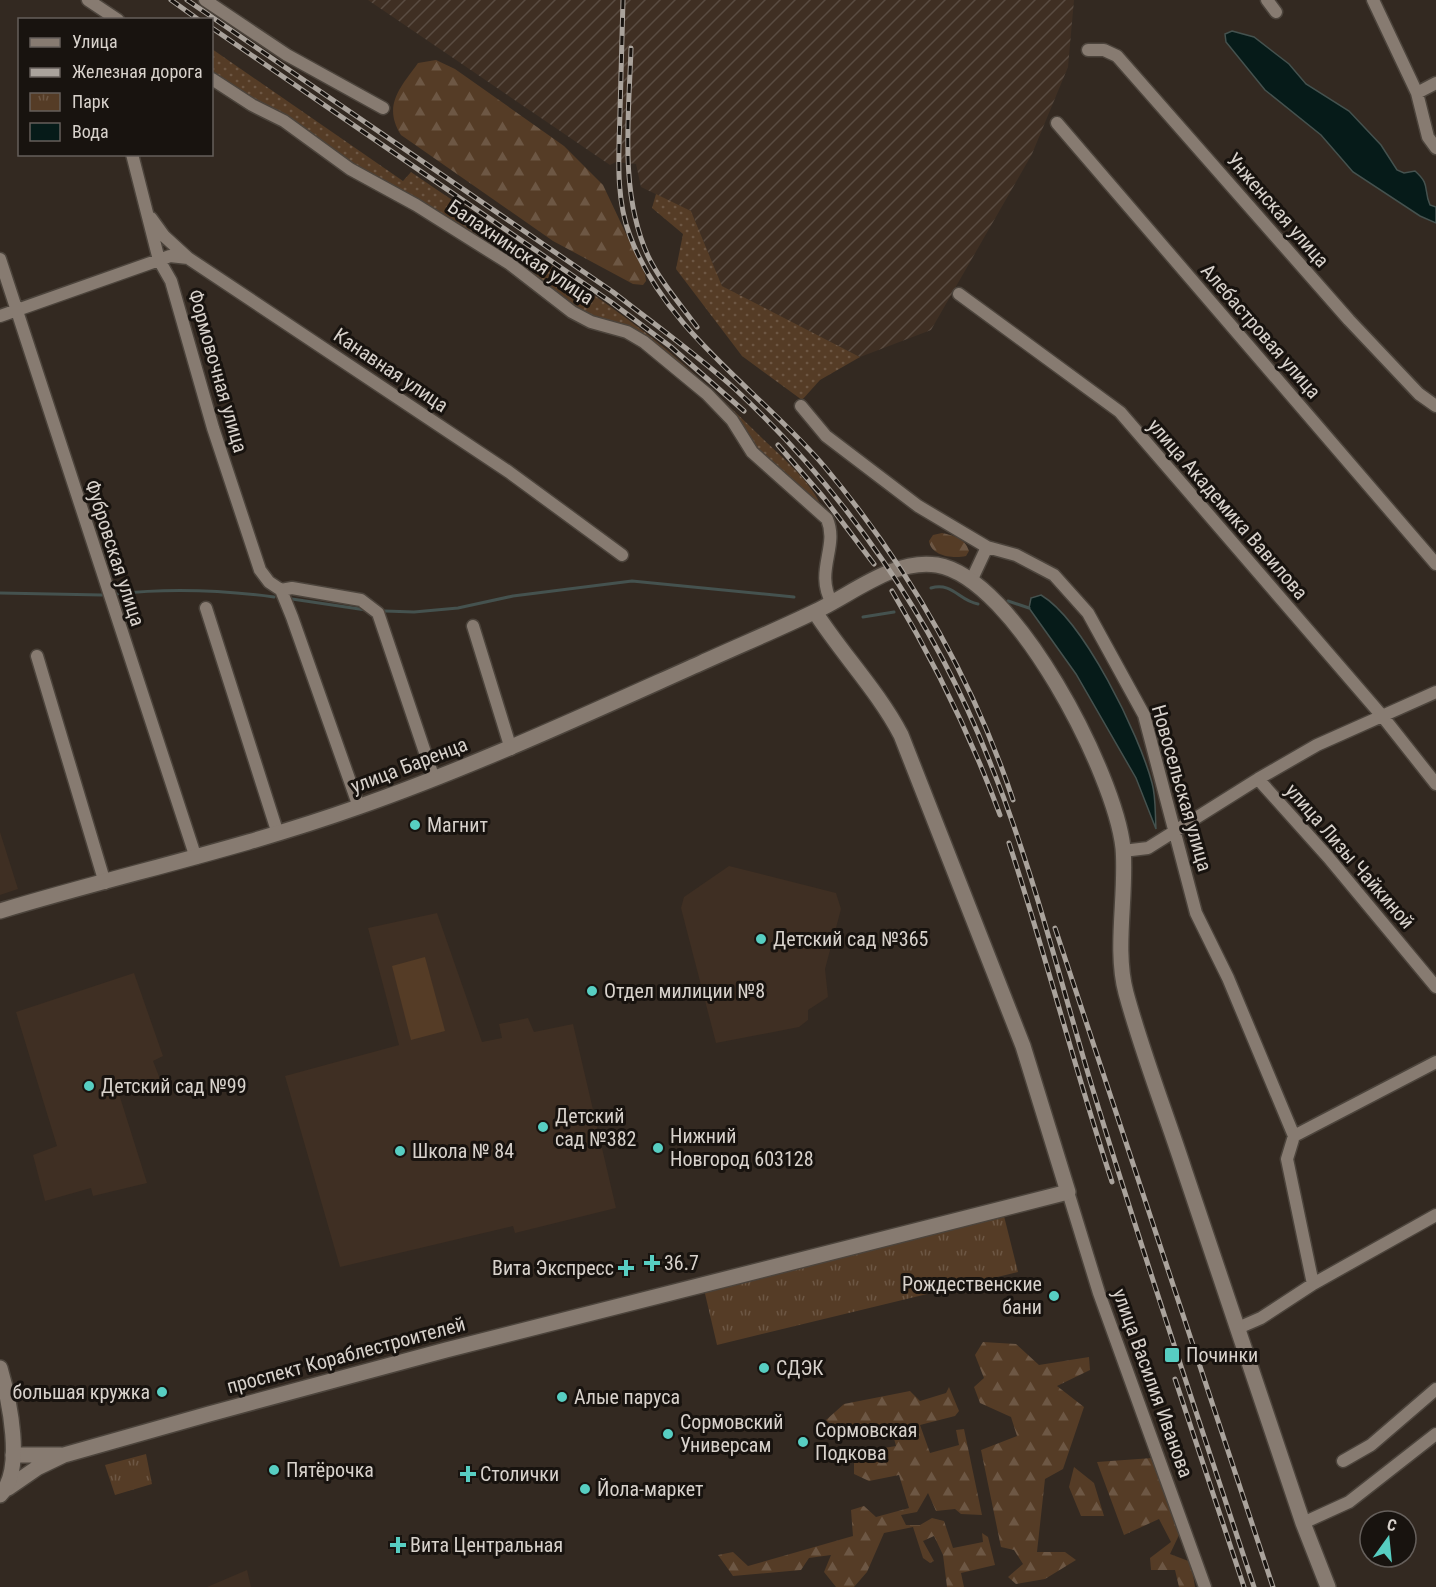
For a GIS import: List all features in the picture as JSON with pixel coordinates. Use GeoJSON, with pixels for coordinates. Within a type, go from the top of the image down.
{"type":"FeatureCollection","features":[{"type":"Feature","properties":{"kind":"street"},"geometry":{"type":"LineString","coordinates":[[205,0],[286,55],[383,108]]}},
{"type":"Feature","properties":{"kind":"street"},"geometry":{"type":"LineString","coordinates":[[1267,0],[1276,12]]}},
{"type":"Feature","properties":{"kind":"street"},"geometry":{"type":"LineString","coordinates":[[1374,0],[1417,93],[1428,137],[1436,148]]}},
{"type":"Feature","properties":{"kind":"street"},"geometry":{"type":"LineString","coordinates":[[89,1],[95,18]]}},
{"type":"Feature","properties":{"kind":"street"},"geometry":{"type":"LineString","coordinates":[[89,1],[115,18]]}},
{"type":"Feature","properties":{"kind":"street","name":"Унженская улица"},"geometry":{"type":"LineString","coordinates":[[1088,50],[1104,50],[1117,56],[1349,320],[1419,394],[1436,406]]}},
{"type":"Feature","properties":{"kind":"street","name":"Балахнинская улица"},"geometry":{"type":"LineString","coordinates":[[213,80],[252,105],[284,120],[350,169],[416,205],[510,264],[572,312],[591,322],[627,332],[644,342],[707,394],[732,420],[752,452],[827,519],[831,528],[824,580],[832,603]]}},
{"type":"Feature","properties":{"kind":"street"},"geometry":{"type":"LineString","coordinates":[[1417,93],[1436,83]]}},
{"type":"Feature","properties":{"kind":"street","name":"Алебастровая улица"},"geometry":{"type":"LineString","coordinates":[[1057,123],[1436,564]]}},
{"type":"Feature","properties":{"kind":"street","name":"Формовочная улица"},"geometry":{"type":"LineString","coordinates":[[132,156],[159,260],[171,281],[213,428],[260,570],[269,582],[281,590],[359,807]]}},
{"type":"Feature","properties":{"kind":"street","name":"Канавная улица"},"geometry":{"type":"LineString","coordinates":[[146,211],[165,236],[188,258],[509,472],[622,555]]}},
{"type":"Feature","properties":{"kind":"street"},"geometry":{"type":"LineString","coordinates":[[0,316],[170,256],[188,258]]}},
{"type":"Feature","properties":{"kind":"street","name":"Фубровская улица"},"geometry":{"type":"LineString","coordinates":[[0,259],[196,858]]}},
{"type":"Feature","properties":{"kind":"street","name":"улица Академика Вавилова"},"geometry":{"type":"LineString","coordinates":[[959,294],[1120,412],[1383,717],[1436,784]]}},
{"type":"Feature","properties":{"kind":"street","name":"Новосельская улица"},"geometry":{"type":"LineString","coordinates":[[801,406],[826,436],[918,506],[987,547],[1016,555],[1054,575],[1088,613],[1144,715],[1177,831],[1196,913],[1228,978],[1294,1136]]}},
{"type":"Feature","properties":{"kind":"street"},"geometry":{"type":"LineString","coordinates":[[987,547],[972,579],[1006,614],[1042,662],[1077,715],[1100,767],[1118,820],[1123,851],[1124,986],[1303,1522],[1328,1587]]}},
{"type":"Feature","properties":{"kind":"street","name":"улица Баренца"},"geometry":{"type":"LineString","coordinates":[[0,911],[278,834],[434,779],[511,749],[815,612],[900,568],[916,564],[932,564],[953,569],[972,579]]}},
{"type":"Feature","properties":{"kind":"street"},"geometry":{"type":"LineString","coordinates":[[281,590],[292,588],[361,600],[378,613],[434,779]]}},
{"type":"Feature","properties":{"kind":"street"},"geometry":{"type":"LineString","coordinates":[[206,608],[278,834]]}},
{"type":"Feature","properties":{"kind":"street"},"geometry":{"type":"LineString","coordinates":[[815,612],[835,644],[894,721],[909,754],[1023,1046],[1068,1192]]}},
{"type":"Feature","properties":{"kind":"street"},"geometry":{"type":"LineString","coordinates":[[473,626],[511,749]]}},
{"type":"Feature","properties":{"kind":"street"},"geometry":{"type":"LineString","coordinates":[[37,656],[105,883]]}},
{"type":"Feature","properties":{"kind":"street"},"geometry":{"type":"LineString","coordinates":[[1123,851],[1148,848],[1258,778],[1317,746],[1436,692]]}},
{"type":"Feature","properties":{"kind":"street","name":"улица Лизы Чайкиной"},"geometry":{"type":"LineString","coordinates":[[1258,778],[1328,857],[1436,987]]}},
{"type":"Feature","properties":{"kind":"street"},"geometry":{"type":"LineString","coordinates":[[1313,1284],[1287,1159],[1294,1136],[1436,1062]]}},
{"type":"Feature","properties":{"kind":"street","name":"проспект Кораблестроителей"},"geometry":{"type":"LineString","coordinates":[[4,1491],[37,1468],[64,1455],[446,1350],[1068,1192]]}},
{"type":"Feature","properties":{"kind":"street","name":"улица Василия Иванова"},"geometry":{"type":"LineString","coordinates":[[1068,1192],[1099,1293],[1205,1587]]}},
{"type":"Feature","properties":{"kind":"street"},"geometry":{"type":"LineString","coordinates":[[1238,1328],[1269,1313],[1313,1284],[1436,1215]]}},
{"type":"Feature","properties":{"kind":"street"},"geometry":{"type":"LineString","coordinates":[[0,1368],[10,1418],[6,1455],[12,1478],[4,1491]]}},
{"type":"Feature","properties":{"kind":"street"},"geometry":{"type":"LineString","coordinates":[[1343,1461],[1371,1445],[1436,1389]]}},
{"type":"Feature","properties":{"kind":"street"},"geometry":{"type":"LineString","coordinates":[[0,1435],[10,1418]]}},
{"type":"Feature","properties":{"kind":"street"},"geometry":{"type":"LineString","coordinates":[[1303,1522],[1349,1502],[1436,1434]]}},
{"type":"Feature","properties":{"kind":"street"},"geometry":{"type":"LineString","coordinates":[[6,1455],[64,1455]]}},
{"type":"Feature","properties":{"kind":"shaded area"},"geometry":{"type":"Polygon","coordinates":[[[368,0],[1074,0],[1068,67],[1032,154],[931,330],[860,357],[722,286],[691,211],[641,187],[636,164],[616,162],[610,165],[368,0]]]}},
{"type":"Feature","properties":{"kind":"shaded area"},"geometry":{"type":"Polygon","coordinates":[[[0,832],[18,889],[0,895],[0,832]]]}},
{"type":"Feature","properties":{"kind":"shaded area","name":"Детский сад №365"},"geometry":{"type":"Polygon","coordinates":[[[729,866],[836,893],[841,909],[825,969],[828,997],[808,1010],[808,1020],[799,1027],[716,1043],[681,908],[684,897],[729,866]]]}},
{"type":"Feature","properties":{"kind":"shaded area","name":"Школа № 84"},"geometry":{"type":"Polygon","coordinates":[[[437,913],[482,1042],[502,1038],[499,1024],[528,1018],[534,1032],[573,1024],[616,1208],[515,1233],[513,1226],[340,1267],[285,1076],[399,1045],[368,928],[437,913]]]}},
{"type":"Feature","properties":{"kind":"shaded area","name":"Детский сад №99"},"geometry":{"type":"Polygon","coordinates":[[[134,973],[163,1056],[153,1061],[160,1079],[119,1094],[147,1183],[93,1196],[91,1188],[45,1201],[33,1155],[57,1146],[16,1012],[134,973]]]}},
{"type":"Feature","properties":{"kind":"shaded area"},"geometry":{"type":"Polygon","coordinates":[[[247,1570],[251,1587],[207,1587],[247,1570]]]}},
{"type":"Feature","properties":{"kind":"green space"},"geometry":{"type":"Polygon","coordinates":[[[213,50],[403,181],[411,172],[576,282],[648,334],[698,377],[789,463],[814,493],[823,512],[752,445],[687,373],[590,317],[213,74],[213,50]]]}},
{"type":"Feature","properties":{"kind":"green space"},"geometry":{"type":"Polygon","coordinates":[[[436,60],[455,69],[564,146],[603,185],[645,274],[646,281],[643,285],[633,284],[553,241],[401,135],[393,114],[400,88],[418,63],[436,60]]]}},
{"type":"Feature","properties":{"kind":"green space"},"geometry":{"type":"Polygon","coordinates":[[[656,194],[691,211],[722,286],[860,357],[820,380],[802,400],[742,356],[676,269],[683,234],[652,208],[656,194]]]}},
{"type":"Feature","properties":{"kind":"green space"},"geometry":{"type":"Polygon","coordinates":[[[942,533],[962,540],[969,551],[966,556],[949,557],[934,550],[929,541],[933,535],[942,533]]]}},
{"type":"Feature","properties":{"kind":"green space"},"geometry":{"type":"Polygon","coordinates":[[[425,957],[445,1031],[411,1040],[392,966],[425,957]]]}},
{"type":"Feature","properties":{"kind":"green space"},"geometry":{"type":"Polygon","coordinates":[[[1002,1208],[1018,1272],[717,1345],[703,1285],[1002,1208]]]}},
{"type":"Feature","properties":{"kind":"green space"},"geometry":{"type":"Polygon","coordinates":[[[983,1342],[1016,1344],[1039,1365],[1089,1357],[1090,1370],[1057,1386],[1084,1407],[1063,1469],[1045,1479],[1037,1552],[1065,1552],[1076,1560],[1045,1579],[1016,1584],[1008,1577],[1023,1564],[1014,1550],[1001,1547],[981,1450],[1017,1436],[1011,1417],[980,1403],[974,1387],[984,1378],[975,1355],[983,1342]]]}},
{"type":"Feature","properties":{"kind":"green space"},"geometry":{"type":"Polygon","coordinates":[[[949,1387],[959,1411],[955,1416],[920,1425],[930,1453],[959,1445],[956,1430],[964,1429],[982,1515],[961,1514],[955,1509],[936,1511],[928,1493],[917,1512],[901,1515],[906,1525],[920,1525],[932,1518],[944,1521],[953,1548],[983,1542],[982,1533],[988,1537],[995,1565],[961,1573],[964,1587],[947,1587],[943,1555],[934,1536],[923,1541],[934,1561],[930,1563],[923,1558],[913,1527],[884,1533],[867,1572],[854,1587],[836,1587],[824,1572],[831,1555],[809,1558],[801,1570],[733,1576],[718,1555],[733,1552],[748,1566],[853,1536],[851,1510],[864,1506],[876,1517],[909,1508],[899,1475],[869,1481],[854,1474],[854,1453],[896,1446],[891,1427],[864,1434],[849,1435],[834,1428],[826,1420],[844,1404],[910,1391],[920,1401],[946,1393],[949,1387]]]}},
{"type":"Feature","properties":{"kind":"green space"},"geometry":{"type":"Polygon","coordinates":[[[146,1454],[152,1484],[115,1495],[105,1465],[146,1454]]]}},
{"type":"Feature","properties":{"kind":"green space"},"geometry":{"type":"Polygon","coordinates":[[[1152,1458],[1179,1535],[1170,1554],[1191,1562],[1195,1587],[1179,1587],[1175,1570],[1151,1570],[1150,1558],[1171,1542],[1159,1519],[1124,1535],[1097,1462],[1152,1458]]]}},
{"type":"Feature","properties":{"kind":"green space"},"geometry":{"type":"Polygon","coordinates":[[[1074,1467],[1094,1483],[1104,1516],[1081,1516],[1069,1487],[1074,1467]]]}},
{"type":"Feature","properties":{"kind":"water"},"geometry":{"type":"Polygon","coordinates":[[[1232,31],[1254,37],[1289,64],[1306,84],[1349,111],[1381,145],[1397,170],[1404,173],[1415,171],[1425,184],[1430,205],[1436,207],[1436,223],[1420,216],[1353,172],[1321,135],[1265,90],[1226,42],[1225,34],[1232,31]]]}},
{"type":"Feature","properties":{"kind":"water"},"geometry":{"type":"Polygon","coordinates":[[[1041,595],[1075,628],[1108,680],[1123,709],[1152,783],[1156,829],[1136,778],[1076,674],[1029,608],[1031,598],[1041,595]]]}},
{"type":"Feature","properties":{"kind":"waterway"},"geometry":{"type":"LineString","coordinates":[[385,611],[414,612],[458,608],[513,596],[632,581],[794,597]]}},
{"type":"Feature","properties":{"kind":"waterway"},"geometry":{"type":"LineString","coordinates":[[931,588],[951,590],[978,604]]}},
{"type":"Feature","properties":{"kind":"waterway"},"geometry":{"type":"LineString","coordinates":[[116,594],[195,591],[274,597]]}},
{"type":"Feature","properties":{"kind":"waterway"},"geometry":{"type":"LineString","coordinates":[[0,593],[102,595]]}},
{"type":"Feature","properties":{"kind":"waterway"},"geometry":{"type":"LineString","coordinates":[[292,599],[366,610]]}},
{"type":"Feature","properties":{"kind":"waterway"},"geometry":{"type":"LineString","coordinates":[[1008,601],[1029,608]]}},
{"type":"Feature","properties":{"kind":"waterway"},"geometry":{"type":"LineString","coordinates":[[863,617],[894,612]]}},
{"type":"Feature","properties":{"kind":"railway"},"geometry":{"type":"LineString","coordinates":[[171,0],[196,18]]}},
{"type":"Feature","properties":{"kind":"railway"},"geometry":{"type":"LineString","coordinates":[[187,0],[613,292],[705,364],[775,428],[813,470],[883,560],[942,657],[967,708],[1005,802],[1033,886],[1134,1222],[1254,1587]]}},
{"type":"Feature","properties":{"kind":"railway"},"geometry":{"type":"LineString","coordinates":[[623,0],[620,190],[625,221],[646,270],[666,302],[690,331],[824,466],[883,543],[934,624],[957,666],[997,754],[1013,800]]}},
{"type":"Feature","properties":{"kind":"railway"},"geometry":{"type":"LineString","coordinates":[[213,29],[611,302],[671,347],[744,411]]}},
{"type":"Feature","properties":{"kind":"railway"},"geometry":{"type":"LineString","coordinates":[[631,48],[628,154],[633,206],[648,256],[697,327]]}},
{"type":"Feature","properties":{"kind":"railway"},"geometry":{"type":"LineString","coordinates":[[778,445],[824,498],[874,564]]}},
{"type":"Feature","properties":{"kind":"railway"},"geometry":{"type":"LineString","coordinates":[[892,591],[951,700],[1000,815]]}},
{"type":"Feature","properties":{"kind":"railway"},"geometry":{"type":"LineString","coordinates":[[1009,843],[1112,1182]]}},
{"type":"Feature","properties":{"kind":"railway"},"geometry":{"type":"LineString","coordinates":[[1055,928],[1273,1587]]}},
{"type":"Feature","properties":{"kind":"railway"},"geometry":{"type":"LineString","coordinates":[[1175,1379],[1244,1587]]}},
{"type":"Feature","properties":{"kind":"place","name":"Магнит"},"geometry":{"type":"Point","coordinates":[415,825]}},
{"type":"Feature","properties":{"kind":"place","name":"Детский сад №365"},"geometry":{"type":"Point","coordinates":[761,939]}},
{"type":"Feature","properties":{"kind":"place","name":"Отдел милиции №8"},"geometry":{"type":"Point","coordinates":[592,991]}},
{"type":"Feature","properties":{"kind":"place","name":"Детский сад №99"},"geometry":{"type":"Point","coordinates":[89,1086]}},
{"type":"Feature","properties":{"kind":"place","name":"Детский сад №382"},"geometry":{"type":"Point","coordinates":[543,1127]}},
{"type":"Feature","properties":{"kind":"place","name":"Нижний Новгород 603128"},"geometry":{"type":"Point","coordinates":[658,1148]}},
{"type":"Feature","properties":{"kind":"place","name":"Школа № 84"},"geometry":{"type":"Point","coordinates":[400,1151]}},
{"type":"Feature","properties":{"kind":"place","name":"36.7"},"geometry":{"type":"Point","coordinates":[652,1263]}},
{"type":"Feature","properties":{"kind":"place","name":"Вита Экспресс"},"geometry":{"type":"Point","coordinates":[626,1268]}},
{"type":"Feature","properties":{"kind":"place","name":"Рождественские бани"},"geometry":{"type":"Point","coordinates":[1054,1296]}},
{"type":"Feature","properties":{"kind":"place","name":"Починки"},"geometry":{"type":"Point","coordinates":[1172,1355]}},
{"type":"Feature","properties":{"kind":"place","name":"СДЭК"},"geometry":{"type":"Point","coordinates":[764,1368]}},
{"type":"Feature","properties":{"kind":"place","name":"большая кружка"},"geometry":{"type":"Point","coordinates":[162,1392]}},
{"type":"Feature","properties":{"kind":"place","name":"Алые паруса"},"geometry":{"type":"Point","coordinates":[562,1397]}},
{"type":"Feature","properties":{"kind":"place","name":"Сормовский Универсам"},"geometry":{"type":"Point","coordinates":[668,1434]}},
{"type":"Feature","properties":{"kind":"place","name":"Сормовская Подкова"},"geometry":{"type":"Point","coordinates":[803,1442]}},
{"type":"Feature","properties":{"kind":"place","name":"Пятёрочка"},"geometry":{"type":"Point","coordinates":[274,1470]}},
{"type":"Feature","properties":{"kind":"place","name":"Столички"},"geometry":{"type":"Point","coordinates":[468,1474]}},
{"type":"Feature","properties":{"kind":"place","name":"Йола-маркет"},"geometry":{"type":"Point","coordinates":[585,1489]}},
{"type":"Feature","properties":{"kind":"place","name":"Вита Центральная"},"geometry":{"type":"Point","coordinates":[398,1545]}}]}
